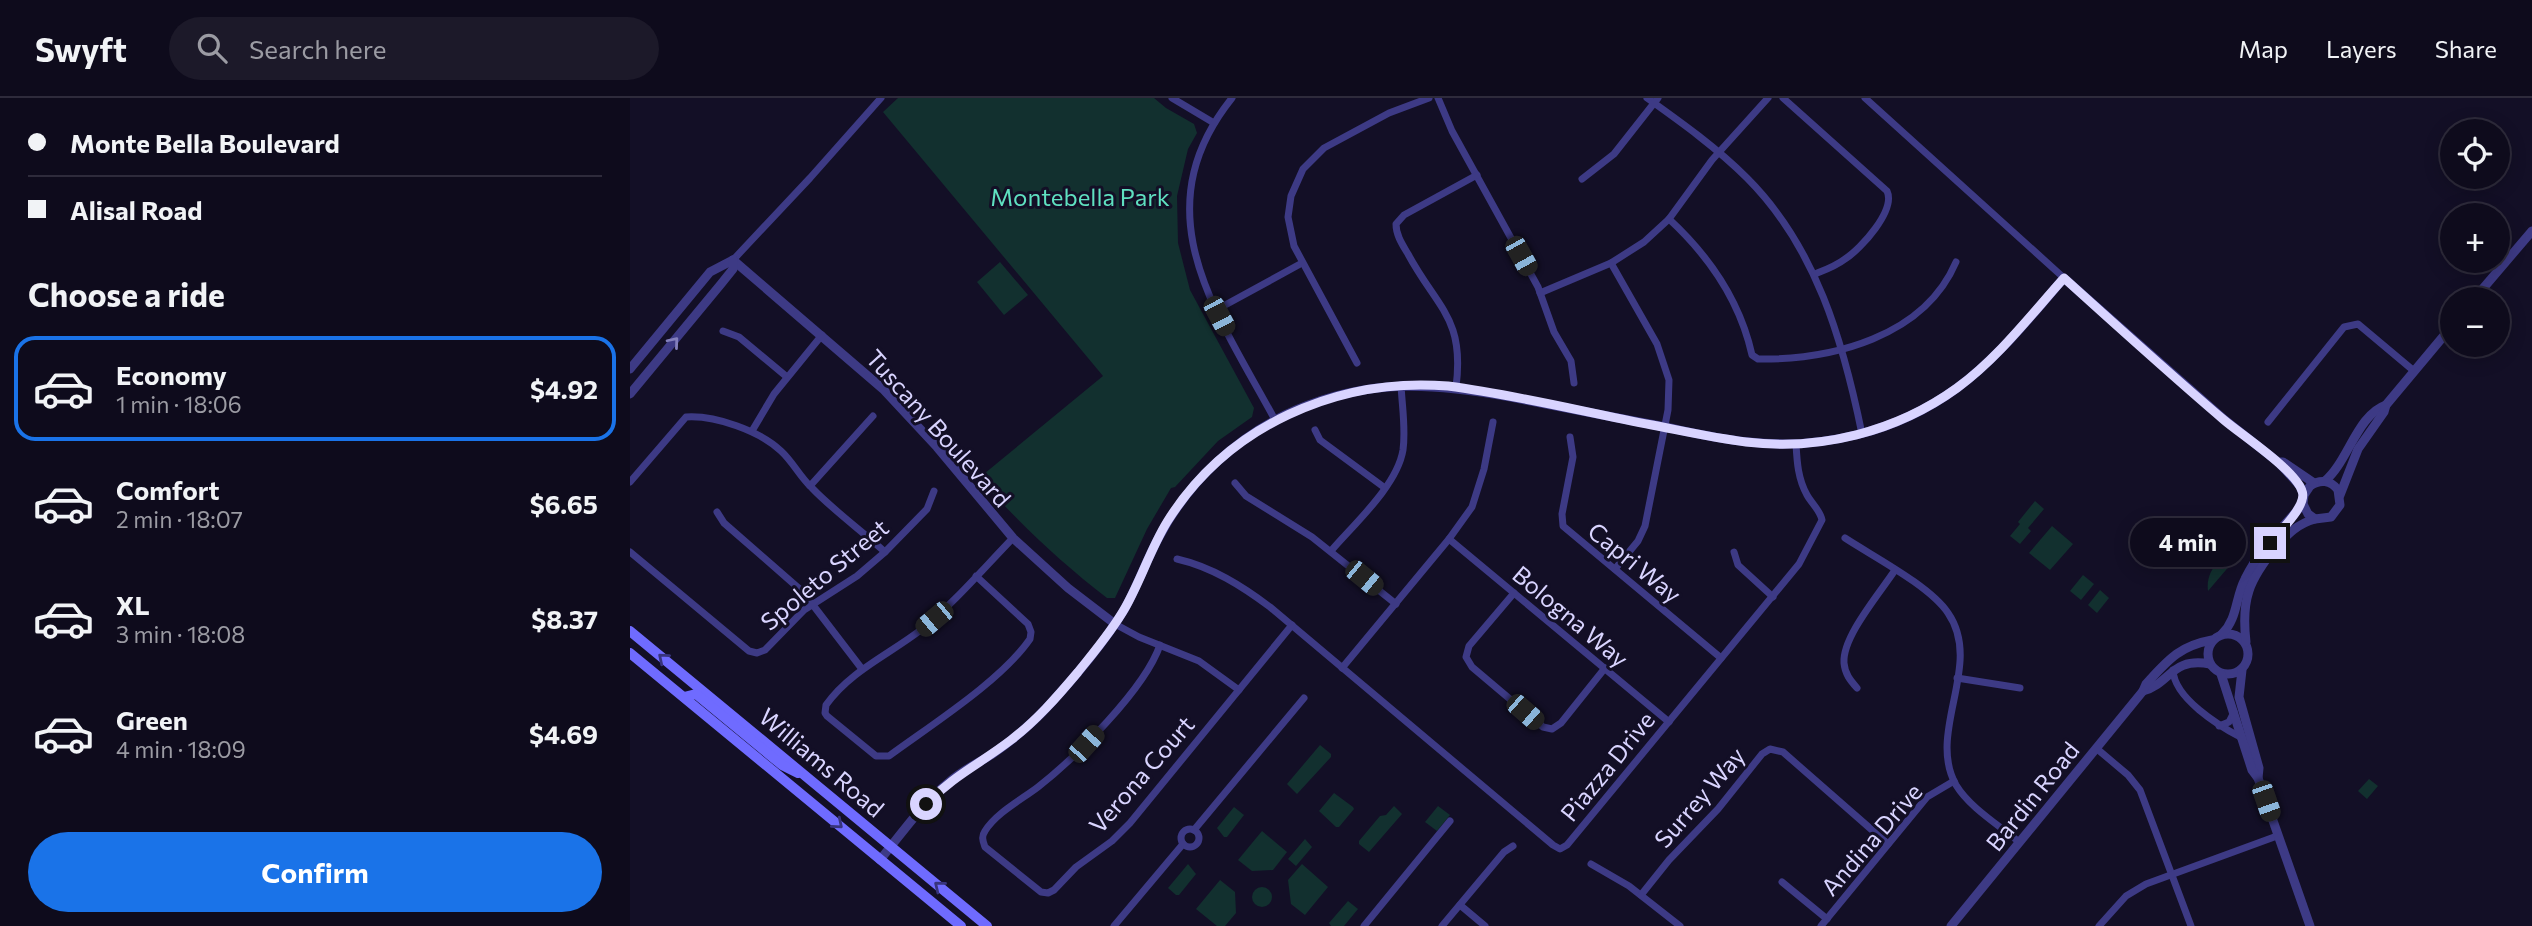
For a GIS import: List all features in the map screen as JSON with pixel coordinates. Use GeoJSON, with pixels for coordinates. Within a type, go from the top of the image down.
{"type":"FeatureCollection","features":[{"type":"Feature","properties":{"kind":"main road","name":"Williams Road"},"geometry":{"type":"LineString","coordinates":[[630,631],[987,926]]}},
{"type":"Feature","properties":{"kind":"main road","name":"Williams Road"},"geometry":{"type":"LineString","coordinates":[[630,653],[961,926]]}},
{"type":"Feature","properties":{"kind":"main road"},"geometry":{"type":"LineString","coordinates":[[684,697],[696,694],[782,765],[811,779]]}},
{"type":"Feature","properties":{"kind":"street"},"geometry":{"type":"LineString","coordinates":[[630,369],[710,272],[733,260],[881,98]]}},
{"type":"Feature","properties":{"kind":"street"},"geometry":{"type":"LineString","coordinates":[[1171,98],[1214,123]]}},
{"type":"Feature","properties":{"kind":"street"},"geometry":{"type":"LineString","coordinates":[[1232,98],[1214,123],[1196,168],[1190,210],[1195,260],[1216,310],[1275,420]]}},
{"type":"Feature","properties":{"kind":"street"},"geometry":{"type":"LineString","coordinates":[[1357,363],[1294,246],[1288,217],[1294,186],[1309,162],[1324,148],[1370,122],[1429,98]]}},
{"type":"Feature","properties":{"kind":"street"},"geometry":{"type":"LineString","coordinates":[[1438,98],[1452,131],[1540,293],[1554,332],[1571,361],[1574,383]]}},
{"type":"Feature","properties":{"kind":"street"},"geometry":{"type":"LineString","coordinates":[[1540,293],[1611,263],[1644,242],[1668,219],[1719,152],[1768,98]]}},
{"type":"Feature","properties":{"kind":"street"},"geometry":{"type":"LineString","coordinates":[[1783,98],[1887,191],[1889,196],[1889,205],[1863,243],[1845,260],[1815,274]]}},
{"type":"Feature","properties":{"kind":"street"},"geometry":{"type":"LineString","coordinates":[[1865,98],[2225,420],[2278,462],[2300,486],[2308,514],[2315,519]]}},
{"type":"Feature","properties":{"kind":"street"},"geometry":{"type":"LineString","coordinates":[[1582,179],[1615,154],[1653,100],[1719,152],[1748,179],[1774,209],[1815,274],[1832,316],[1862,434]]}},
{"type":"Feature","properties":{"kind":"street"},"geometry":{"type":"LineString","coordinates":[[1456,387],[1458,351],[1454,328],[1444,308],[1416,270],[1396,233],[1395,224],[1404,215],[1477,176]]}},
{"type":"Feature","properties":{"kind":"street"},"geometry":{"type":"LineString","coordinates":[[1668,219],[1693,243],[1720,279],[1738,312],[1754,358],[1803,358],[1842,351],[1879,336],[1914,315],[1948,281],[1956,262]]}},
{"type":"Feature","properties":{"kind":"street"},"geometry":{"type":"LineString","coordinates":[[2484,287],[2532,231]]}},
{"type":"Feature","properties":{"kind":"street"},"geometry":{"type":"LineString","coordinates":[[630,394],[721,285],[733,269],[733,260]]}},
{"type":"Feature","properties":{"kind":"street","name":"Tuscany Boulevard"},"geometry":{"type":"LineString","coordinates":[[733,260],[883,389],[914,421],[1013,538],[1115,624]]}},
{"type":"Feature","properties":{"kind":"street"},"geometry":{"type":"LineString","coordinates":[[1216,310],[1302,263]]}},
{"type":"Feature","properties":{"kind":"street"},"geometry":{"type":"LineString","coordinates":[[1611,263],[1665,362],[1670,389],[1645,526],[1638,541],[1615,569]]}},
{"type":"Feature","properties":{"kind":"street"},"geometry":{"type":"LineString","coordinates":[[880,860],[912,819],[948,782],[1013,739],[1040,715],[1115,624],[1161,533],[1179,504],[1226,454],[1275,420],[1311,404],[1344,394],[1372,387],[1401,385],[1456,387],[1748,442],[1796,444],[1862,434],[1917,412],[1967,380],[1994,355],[2064,278]]}},
{"type":"Feature","properties":{"kind":"street"},"geometry":{"type":"LineString","coordinates":[[2268,422],[2344,327],[2352,324],[2358,324],[2414,371]]}},
{"type":"Feature","properties":{"kind":"street"},"geometry":{"type":"LineString","coordinates":[[723,331],[739,337],[787,377]]}},
{"type":"Feature","properties":{"kind":"street"},"geometry":{"type":"LineString","coordinates":[[752,431],[787,377],[822,335]]}},
{"type":"Feature","properties":{"kind":"street"},"geometry":{"type":"LineString","coordinates":[[2258,778],[2259,768],[2239,696],[2242,670],[2248,658],[2244,611],[2253,579],[2287,535],[2302,523],[2326,519],[2335,514],[2353,458],[2386,405],[2440,340]]}},
{"type":"Feature","properties":{"kind":"street"},"geometry":{"type":"LineString","coordinates":[[1331,551],[1396,472],[1403,450],[1401,385]]}},
{"type":"Feature","properties":{"kind":"street"},"geometry":{"type":"LineString","coordinates":[[2278,462],[2283,462],[2314,483],[2325,481],[2339,468],[2366,422],[2379,407],[2386,405]]}},
{"type":"Feature","properties":{"kind":"street"},"geometry":{"type":"LineString","coordinates":[[810,486],[873,416]]}},
{"type":"Feature","properties":{"kind":"street"},"geometry":{"type":"LineString","coordinates":[[630,482],[686,418],[711,420],[752,431],[780,449],[810,486],[885,552]]}},
{"type":"Feature","properties":{"kind":"street"},"geometry":{"type":"LineString","coordinates":[[1342,668],[1449,539],[1472,507],[1479,489],[1493,422]]}},
{"type":"Feature","properties":{"kind":"street"},"geometry":{"type":"LineString","coordinates":[[1315,430],[1320,440],[1385,488]]}},
{"type":"Feature","properties":{"kind":"street","name":"Capri Way"},"geometry":{"type":"LineString","coordinates":[[1570,437],[1573,457],[1562,514],[1563,526],[1721,658]]}},
{"type":"Feature","properties":{"kind":"street","name":"Piazza Drive"},"geometry":{"type":"LineString","coordinates":[[1177,559],[1203,566],[1264,602],[1560,849],[1567,845],[1800,564],[1822,520],[1820,511],[1802,484],[1796,444]]}},
{"type":"Feature","properties":{"kind":"street"},"geometry":{"type":"LineString","coordinates":[[2325,481],[2335,486],[2340,495]]}},
{"type":"Feature","properties":{"kind":"street"},"geometry":{"type":"LineString","coordinates":[[1235,482],[1246,496],[1295,524],[1396,604]]}},
{"type":"Feature","properties":{"kind":"street"},"geometry":{"type":"LineString","coordinates":[[2310,926],[2258,778],[2252,770],[2221,674],[2210,664],[2209,649],[2213,640],[2234,620],[2241,589],[2249,570],[2314,483]]}},
{"type":"Feature","properties":{"kind":"street","name":"Spoleto Street"},"geometry":{"type":"LineString","coordinates":[[630,552],[754,653],[765,650],[790,622],[812,604],[857,576],[885,552],[927,509],[934,491]]}},
{"type":"Feature","properties":{"kind":"street"},"geometry":{"type":"LineString","coordinates":[[717,512],[724,523],[782,572],[812,604],[862,670]]}},
{"type":"Feature","properties":{"kind":"street"},"geometry":{"type":"LineString","coordinates":[[976,576],[1028,624],[1030,639],[976,691],[885,758],[876,756],[825,713],[828,702],[862,670],[928,624],[1013,538]]}},
{"type":"Feature","properties":{"kind":"street"},"geometry":{"type":"LineString","coordinates":[[1845,538],[1935,598],[1954,622],[1960,645],[1947,748],[1948,763],[1954,781],[1970,802],[2019,842]]}},
{"type":"Feature","properties":{"kind":"street","name":"Bologna Way"},"geometry":{"type":"LineString","coordinates":[[1449,539],[1669,722]]}},
{"type":"Feature","properties":{"kind":"street"},"geometry":{"type":"LineString","coordinates":[[1734,552],[1738,565],[1773,597]]}},
{"type":"Feature","properties":{"kind":"street"},"geometry":{"type":"LineString","coordinates":[[1857,688],[1846,674],[1846,649],[1852,634],[1895,570]]}},
{"type":"Feature","properties":{"kind":"street"},"geometry":{"type":"LineString","coordinates":[[1514,593],[1469,646],[1466,657],[1472,667],[1543,727],[1552,729],[1561,723],[1605,668]]}},
{"type":"Feature","properties":{"kind":"street"},"geometry":{"type":"LineString","coordinates":[[1115,624],[1139,637],[1199,661],[1239,690]]}},
{"type":"Feature","properties":{"kind":"street","name":"Verona Court"},"geometry":{"type":"LineString","coordinates":[[1160,645],[1146,673],[1086,744],[1056,773],[1005,811],[984,832],[985,847],[1041,892],[1054,891],[1076,867],[1119,835],[1292,625]]}},
{"type":"Feature","properties":{"kind":"street"},"geometry":{"type":"LineString","coordinates":[[2222,634],[2238,636],[2246,642]]}},
{"type":"Feature","properties":{"kind":"street","name":"Bardin Road"},"geometry":{"type":"LineString","coordinates":[[1951,926],[2146,684],[2180,650],[2195,643],[2213,640]]}},
{"type":"Feature","properties":{"kind":"street","name":"Bardin Road"},"geometry":{"type":"LineString","coordinates":[[2143,691],[2150,689],[2184,664],[2210,664]]}},
{"type":"Feature","properties":{"kind":"street"},"geometry":{"type":"LineString","coordinates":[[2173,670],[2176,686],[2219,726],[2242,738]]}},
{"type":"Feature","properties":{"kind":"street"},"geometry":{"type":"LineString","coordinates":[[2221,674],[2242,670]]}},
{"type":"Feature","properties":{"kind":"street"},"geometry":{"type":"LineString","coordinates":[[1957,678],[2020,688]]}},
{"type":"Feature","properties":{"kind":"street"},"geometry":{"type":"LineString","coordinates":[[1194,830],[1304,698]]}},
{"type":"Feature","properties":{"kind":"street"},"geometry":{"type":"LineString","coordinates":[[2219,726],[2229,722],[2234,712]]}},
{"type":"Feature","properties":{"kind":"street"},"geometry":{"type":"LineString","coordinates":[[2096,748],[2128,775],[2140,790],[2191,926]]}},
{"type":"Feature","properties":{"kind":"street","name":"Surrey Way"},"geometry":{"type":"LineString","coordinates":[[1641,895],[1669,860],[1718,809],[1762,754],[1770,750],[1783,752],[1888,844]]}},
{"type":"Feature","properties":{"kind":"street","name":"Andina Drive"},"geometry":{"type":"LineString","coordinates":[[1821,926],[1927,797],[1954,781]]}},
{"type":"Feature","properties":{"kind":"street"},"geometry":{"type":"LineString","coordinates":[[1364,926],[1450,821]]}},
{"type":"Feature","properties":{"kind":"street"},"geometry":{"type":"LineString","coordinates":[[1114,926],[1183,844],[1182,833],[1188,828],[1194,830],[1199,838],[1196,844],[1183,844]]}},
{"type":"Feature","properties":{"kind":"street"},"geometry":{"type":"LineString","coordinates":[[2099,926],[2126,896],[2146,884],[2277,836]]}},
{"type":"Feature","properties":{"kind":"street"},"geometry":{"type":"LineString","coordinates":[[1442,926],[1504,852],[1513,846]]}},
{"type":"Feature","properties":{"kind":"street"},"geometry":{"type":"LineString","coordinates":[[1591,864],[1641,895],[1680,926]]}},
{"type":"Feature","properties":{"kind":"street"},"geometry":{"type":"LineString","coordinates":[[1782,882],[1827,919]]}},
{"type":"Feature","properties":{"kind":"street"},"geometry":{"type":"LineString","coordinates":[[1460,905],[1485,926]]}},
{"type":"Feature","properties":{"kind":"green space","name":"Montebella Park"},"geometry":{"type":"Polygon","coordinates":[[[898,98],[1154,98],[1194,124],[1197,133],[1188,149],[1177,196],[1178,243],[1190,290],[1254,408],[1252,417],[1218,441],[1175,487],[1171,488],[1147,529],[1115,598],[1107,598],[1056,556],[979,478],[1103,376],[883,112],[898,98]]]}},
{"type":"Feature","properties":{"kind":"green space"},"geometry":{"type":"Polygon","coordinates":[[[1000,262],[1028,295],[1004,315],[977,282],[1000,262]]]}},
{"type":"Feature","properties":{"kind":"green space"},"geometry":{"type":"Polygon","coordinates":[[[2035,501],[2044,509],[2028,528],[2031,531],[2020,544],[2010,536],[2035,501]]]}},
{"type":"Feature","properties":{"kind":"green space"},"geometry":{"type":"Polygon","coordinates":[[[2052,526],[2073,544],[2050,570],[2029,553],[2052,526]]]}},
{"type":"Feature","properties":{"kind":"green space"},"geometry":{"type":"Polygon","coordinates":[[[2243,550],[2208,591],[2209,576],[2217,563],[2222,558],[2243,550]]]}},
{"type":"Feature","properties":{"kind":"green space"},"geometry":{"type":"Polygon","coordinates":[[[2083,575],[2094,584],[2081,600],[2070,591],[2083,575]]]}},
{"type":"Feature","properties":{"kind":"green space"},"geometry":{"type":"Polygon","coordinates":[[[2100,590],[2109,598],[2097,613],[2088,605],[2100,590]]]}},
{"type":"Feature","properties":{"kind":"green space"},"geometry":{"type":"Polygon","coordinates":[[[1320,745],[1331,757],[1297,794],[1287,784],[1320,745]]]}},
{"type":"Feature","properties":{"kind":"green space"},"geometry":{"type":"Polygon","coordinates":[[[2369,779],[2378,786],[2367,799],[2358,791],[2369,779]]]}},
{"type":"Feature","properties":{"kind":"green space"},"geometry":{"type":"Polygon","coordinates":[[[1334,793],[1354,809],[1339,827],[1319,811],[1334,793]]]}},
{"type":"Feature","properties":{"kind":"green space"},"geometry":{"type":"Polygon","coordinates":[[[1394,806],[1402,814],[1369,852],[1359,841],[1380,816],[1386,815],[1394,806]]]}},
{"type":"Feature","properties":{"kind":"green space"},"geometry":{"type":"Polygon","coordinates":[[[1438,806],[1450,815],[1437,831],[1425,822],[1438,806]]]}},
{"type":"Feature","properties":{"kind":"green space"},"geometry":{"type":"Polygon","coordinates":[[[1234,807],[1244,815],[1227,837],[1224,837],[1217,828],[1234,807]]]}},
{"type":"Feature","properties":{"kind":"green space"},"geometry":{"type":"Polygon","coordinates":[[[1262,831],[1287,852],[1273,870],[1252,871],[1238,860],[1262,831]]]}},
{"type":"Feature","properties":{"kind":"green space"},"geometry":{"type":"Polygon","coordinates":[[[1305,839],[1312,847],[1296,866],[1288,859],[1305,839]]]}},
{"type":"Feature","properties":{"kind":"green space"},"geometry":{"type":"Polygon","coordinates":[[[1188,864],[1196,874],[1179,895],[1176,895],[1168,888],[1188,864]]]}},
{"type":"Feature","properties":{"kind":"green space"},"geometry":{"type":"Polygon","coordinates":[[[1302,864],[1328,887],[1305,915],[1291,904],[1288,880],[1302,864]]]}},
{"type":"Feature","properties":{"kind":"green space"},"geometry":{"type":"Polygon","coordinates":[[[1220,880],[1235,892],[1236,913],[1225,926],[1217,926],[1196,909],[1220,880]]]}},
{"type":"Feature","properties":{"kind":"green space"},"geometry":{"type":"Polygon","coordinates":[[[1262,887],[1269,890],[1272,897],[1269,904],[1262,907],[1255,904],[1252,897],[1255,890],[1262,887]]]}},
{"type":"Feature","properties":{"kind":"green space"},"geometry":{"type":"Polygon","coordinates":[[[1348,901],[1358,909],[1344,926],[1331,926],[1329,923],[1348,901]]]}},
{"type":"Feature","properties":{"kind":"route"},"geometry":{"type":"LineString","coordinates":[[926,804],[948,782],[1022,731],[1062,690],[1115,624],[1174,512],[1216,464],[1236,446],[1275,420],[1311,404],[1356,390],[1423,384],[1448,386],[1729,440],[1782,444],[1832,440],[1862,434],[1886,425],[1917,412],[1946,395],[1977,372],[2064,278],[2225,420],[2278,462],[2300,486],[2304,495],[2303,504],[2270,543]]}}]}
